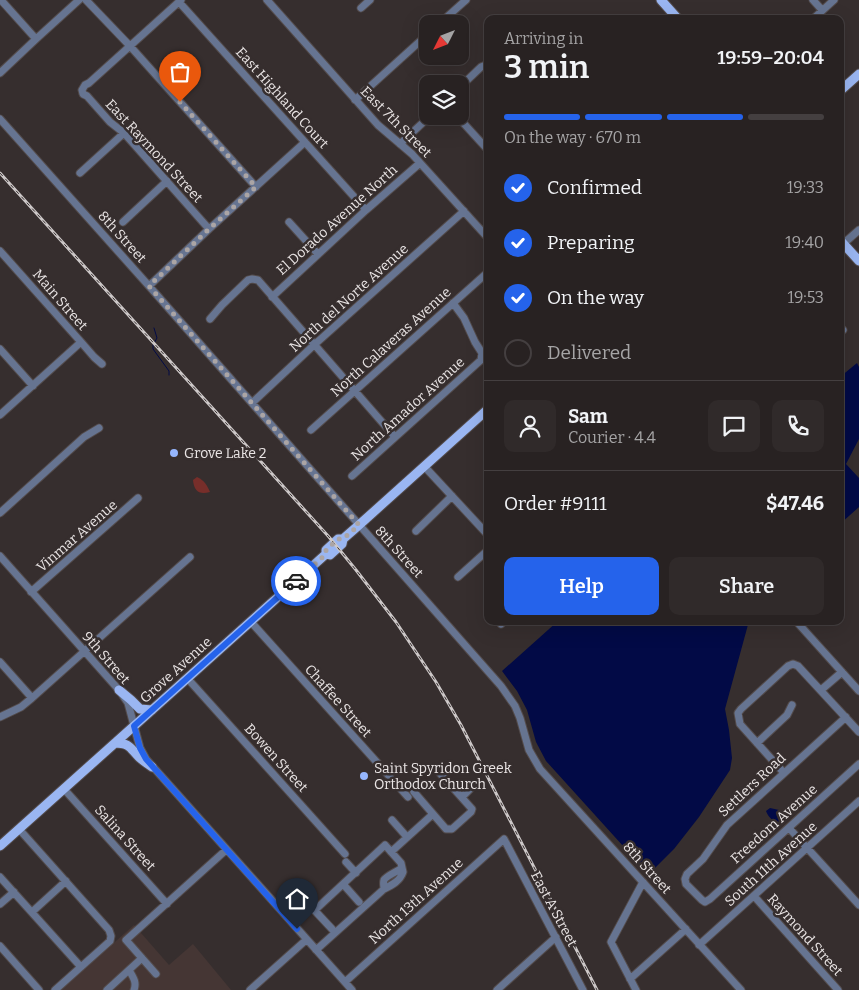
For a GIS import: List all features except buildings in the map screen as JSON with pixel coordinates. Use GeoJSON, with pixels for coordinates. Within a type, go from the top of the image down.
{"type":"FeatureCollection","features":[{"type":"Feature","properties":{"kind":"main road"},"geometry":{"type":"LineString","coordinates":[[661,0],[674,15]]}},
{"type":"Feature","properties":{"kind":"main road"},"geometry":{"type":"LineString","coordinates":[[844,87],[859,74]]}},
{"type":"Feature","properties":{"kind":"main road"},"geometry":{"type":"LineString","coordinates":[[844,244],[859,261]]}},
{"type":"Feature","properties":{"kind":"main road","name":"Grove Avenue"},"geometry":{"type":"LineString","coordinates":[[0,846],[326,554],[330,555],[342,544],[343,539],[484,412]]}},
{"type":"Feature","properties":{"kind":"main road"},"geometry":{"type":"LineString","coordinates":[[119,690],[140,709],[152,710]]}},
{"type":"Feature","properties":{"kind":"main road"},"geometry":{"type":"LineString","coordinates":[[115,743],[123,743],[130,746],[140,758],[152,767]]}},
{"type":"Feature","properties":{"kind":"street"},"geometry":{"type":"LineString","coordinates":[[1,0],[36,39]]}},
{"type":"Feature","properties":{"kind":"street"},"geometry":{"type":"LineString","coordinates":[[0,73],[79,0]]}},
{"type":"Feature","properties":{"kind":"street"},"geometry":{"type":"LineString","coordinates":[[86,0],[130,46],[256,187]]}},
{"type":"Feature","properties":{"kind":"street","name":"East 7th Street"},"geometry":{"type":"LineString","coordinates":[[267,0],[378,125],[420,163],[484,234]]}},
{"type":"Feature","properties":{"kind":"street"},"geometry":{"type":"LineString","coordinates":[[361,8],[370,0]]}},
{"type":"Feature","properties":{"kind":"street"},"geometry":{"type":"LineString","coordinates":[[449,15],[466,0]]}},
{"type":"Feature","properties":{"kind":"street"},"geometry":{"type":"LineString","coordinates":[[813,0],[822,10]]}},
{"type":"Feature","properties":{"kind":"street"},"geometry":{"type":"LineString","coordinates":[[817,15],[834,0]]}},
{"type":"Feature","properties":{"kind":"street"},"geometry":{"type":"LineString","coordinates":[[130,46],[180,1]]}},
{"type":"Feature","properties":{"kind":"street","name":"East Highland Court"},"geometry":{"type":"LineString","coordinates":[[180,1],[366,210]]}},
{"type":"Feature","properties":{"kind":"street"},"geometry":{"type":"LineString","coordinates":[[355,100],[419,42]]}},
{"type":"Feature","properties":{"kind":"street","name":"East Raymond Street"},"geometry":{"type":"LineString","coordinates":[[130,46],[85,86],[82,90],[83,94],[110,122],[124,133],[209,229]]}},
{"type":"Feature","properties":{"kind":"street"},"geometry":{"type":"LineString","coordinates":[[469,78],[484,66]]}},
{"type":"Feature","properties":{"kind":"street","name":"8th Street"},"geometry":{"type":"LineString","coordinates":[[0,119],[508,694],[520,718],[529,750],[540,769],[741,990]]}},
{"type":"Feature","properties":{"kind":"street"},"geometry":{"type":"LineString","coordinates":[[400,144],[420,125]]}},
{"type":"Feature","properties":{"kind":"street"},"geometry":{"type":"LineString","coordinates":[[465,125],[484,146]]}},
{"type":"Feature","properties":{"kind":"street"},"geometry":{"type":"LineString","coordinates":[[80,174],[124,133]]}},
{"type":"Feature","properties":{"kind":"street"},"geometry":{"type":"LineString","coordinates":[[149,286],[305,142]]}},
{"type":"Feature","properties":{"kind":"street","name":"El Dorado Avenue North"},"geometry":{"type":"LineString","coordinates":[[272,297],[420,163]]}},
{"type":"Feature","properties":{"kind":"street"},"geometry":{"type":"LineString","coordinates":[[123,222],[168,182]]}},
{"type":"Feature","properties":{"kind":"street","name":"North del Norte Avenue"},"geometry":{"type":"LineString","coordinates":[[252,403],[464,211]]}},
{"type":"Feature","properties":{"kind":"street"},"geometry":{"type":"LineString","coordinates":[[288,222],[318,254]]}},
{"type":"Feature","properties":{"kind":"street"},"geometry":{"type":"LineString","coordinates":[[844,241],[859,230]]}},
{"type":"Feature","properties":{"kind":"street","name":"Main Street"},"geometry":{"type":"LineString","coordinates":[[0,251],[102,364]]}},
{"type":"Feature","properties":{"kind":"street","name":"North Calaveras Avenue"},"geometry":{"type":"LineString","coordinates":[[311,430],[484,276]]}},
{"type":"Feature","properties":{"kind":"street"},"geometry":{"type":"LineString","coordinates":[[210,318],[248,280],[258,280],[395,437]]}},
{"type":"Feature","properties":{"kind":"street","name":"North Amador Avenue"},"geometry":{"type":"LineString","coordinates":[[352,476],[481,360],[482,353],[464,318],[453,303]]}},
{"type":"Feature","properties":{"kind":"street"},"geometry":{"type":"LineString","coordinates":[[0,415],[81,342]]}},
{"type":"Feature","properties":{"kind":"street"},"geometry":{"type":"LineString","coordinates":[[0,349],[32,386]]}},
{"type":"Feature","properties":{"kind":"street"},"geometry":{"type":"LineString","coordinates":[[0,512],[84,438],[99,428]]}},
{"type":"Feature","properties":{"kind":"street"},"geometry":{"type":"LineString","coordinates":[[424,466],[484,531]]}},
{"type":"Feature","properties":{"kind":"street"},"geometry":{"type":"LineString","coordinates":[[416,531],[452,496]]}},
{"type":"Feature","properties":{"kind":"street","name":"Vinmar Avenue"},"geometry":{"type":"LineString","coordinates":[[31,592],[138,498]]}},
{"type":"Feature","properties":{"kind":"street"},"geometry":{"type":"LineString","coordinates":[[458,577],[484,554]]}},
{"type":"Feature","properties":{"kind":"street","name":"9th Street"},"geometry":{"type":"LineString","coordinates":[[0,556],[119,690],[128,703],[140,748],[152,767],[352,990]]}},
{"type":"Feature","properties":{"kind":"street"},"geometry":{"type":"LineString","coordinates":[[0,717],[21,707],[32,698],[190,556]]}},
{"type":"Feature","properties":{"kind":"street","name":"Chaffee Street"},"geometry":{"type":"LineString","coordinates":[[250,622],[411,795],[433,814],[446,829],[452,829],[471,812],[472,809],[462,797]]}},
{"type":"Feature","properties":{"kind":"street"},"geometry":{"type":"LineString","coordinates":[[800,625],[859,691]]}},
{"type":"Feature","properties":{"kind":"street"},"geometry":{"type":"LineString","coordinates":[[0,662],[32,698]]}},
{"type":"Feature","properties":{"kind":"street"},"geometry":{"type":"LineString","coordinates":[[784,773],[740,724],[738,713],[788,666],[793,664],[798,666],[859,732]]}},
{"type":"Feature","properties":{"kind":"street"},"geometry":{"type":"LineString","coordinates":[[821,690],[842,672]]}},
{"type":"Feature","properties":{"kind":"street","name":"Bowen Street"},"geometry":{"type":"LineString","coordinates":[[188,679],[345,854]]}},
{"type":"Feature","properties":{"kind":"street"},"geometry":{"type":"LineString","coordinates":[[757,743],[787,715],[792,705]]}},
{"type":"Feature","properties":{"kind":"street","name":"Settlers Road"},"geometry":{"type":"LineString","coordinates":[[705,902],[686,884],[687,874],[703,859],[727,825],[846,717]]}},
{"type":"Feature","properties":{"kind":"street","name":"Freedom Avenue"},"geometry":{"type":"LineString","coordinates":[[705,902],[710,900],[859,764]]}},
{"type":"Feature","properties":{"kind":"street"},"geometry":{"type":"LineString","coordinates":[[438,771],[462,797],[471,788]]}},
{"type":"Feature","properties":{"kind":"street","name":"Salina Street"},"geometry":{"type":"LineString","coordinates":[[64,789],[167,904]]}},
{"type":"Feature","properties":{"kind":"street","name":"South 11th Avenue"},"geometry":{"type":"LineString","coordinates":[[699,944],[859,801]]}},
{"type":"Feature","properties":{"kind":"street"},"geometry":{"type":"LineString","coordinates":[[391,852],[433,814]]}},
{"type":"Feature","properties":{"kind":"street"},"geometry":{"type":"LineString","coordinates":[[392,820],[407,837]]}},
{"type":"Feature","properties":{"kind":"street"},"geometry":{"type":"LineString","coordinates":[[789,828],[859,905]]}},
{"type":"Feature","properties":{"kind":"street"},"geometry":{"type":"LineString","coordinates":[[20,829],[109,930],[112,936],[110,941],[55,990]]}},
{"type":"Feature","properties":{"kind":"street","name":"East A Street"},"geometry":{"type":"LineString","coordinates":[[504,839],[583,990]]}},
{"type":"Feature","properties":{"kind":"street","name":"North 13th Avenue"},"geometry":{"type":"LineString","coordinates":[[344,982],[504,839]]}},
{"type":"Feature","properties":{"kind":"street"},"geometry":{"type":"LineString","coordinates":[[315,910],[385,845],[400,863],[402,868],[395,878],[387,876],[384,880],[384,889],[316,950]]}},
{"type":"Feature","properties":{"kind":"street"},"geometry":{"type":"LineString","coordinates":[[156,974],[126,940],[226,850]]}},
{"type":"Feature","properties":{"kind":"street"},"geometry":{"type":"LineString","coordinates":[[346,862],[356,873]]}},
{"type":"Feature","properties":{"kind":"street"},"geometry":{"type":"LineString","coordinates":[[0,877],[81,967]]}},
{"type":"Feature","properties":{"kind":"street"},"geometry":{"type":"LineString","coordinates":[[32,912],[66,881]]}},
{"type":"Feature","properties":{"kind":"street"},"geometry":{"type":"LineString","coordinates":[[636,990],[611,942],[643,882]]}},
{"type":"Feature","properties":{"kind":"street"},"geometry":{"type":"LineString","coordinates":[[343,884],[359,902]]}},
{"type":"Feature","properties":{"kind":"street"},"geometry":{"type":"LineString","coordinates":[[0,904],[14,892]]}},
{"type":"Feature","properties":{"kind":"street","name":"Raymond Street"},"geometry":{"type":"LineString","coordinates":[[754,896],[838,990]]}},
{"type":"Feature","properties":{"kind":"street"},"geometry":{"type":"LineString","coordinates":[[304,899],[332,929]]}},
{"type":"Feature","properties":{"kind":"street"},"geometry":{"type":"LineString","coordinates":[[630,979],[686,929]]}},
{"type":"Feature","properties":{"kind":"street"},"geometry":{"type":"LineString","coordinates":[[497,990],[556,937]]}},
{"type":"Feature","properties":{"kind":"street"},"geometry":{"type":"LineString","coordinates":[[250,990],[306,940]]}},
{"type":"Feature","properties":{"kind":"street"},"geometry":{"type":"LineString","coordinates":[[0,947],[39,990]]}},
{"type":"Feature","properties":{"kind":"street"},"geometry":{"type":"LineString","coordinates":[[107,990],[142,958]]}},
{"type":"Feature","properties":{"kind":"street"},"geometry":{"type":"LineString","coordinates":[[129,970],[135,980],[134,990]]}},
{"type":"Feature","properties":{"kind":"shaded area"},"geometry":{"type":"Polygon","coordinates":[[[857,363],[859,367],[859,439],[846,464],[859,478],[859,507],[844,520],[844,374],[857,363]]]}},
{"type":"Feature","properties":{"kind":"shaded area"},"geometry":{"type":"Polygon","coordinates":[[[197,477],[205,483],[210,492],[203,493],[196,489],[193,480],[197,477]]]}},
{"type":"Feature","properties":{"kind":"shaded area"},"geometry":{"type":"Polygon","coordinates":[[[554,625],[748,625],[725,709],[732,758],[730,770],[699,817],[674,849],[651,872],[643,868],[546,761],[536,742],[527,710],[517,691],[502,671],[554,625]]]}},
{"type":"Feature","properties":{"kind":"shaded area"},"geometry":{"type":"Polygon","coordinates":[[[770,808],[779,810],[782,813],[783,817],[781,820],[776,822],[769,817],[766,811],[770,808]]]}},
{"type":"Feature","properties":{"kind":"shaded area"},"geometry":{"type":"Polygon","coordinates":[[[134,925],[169,965],[193,944],[231,990],[61,990],[134,925]]]}},
{"type":"Feature","properties":{"kind":"waterway"},"geometry":{"type":"LineString","coordinates":[[154,328],[157,338],[153,349],[169,371],[169,375]]}},
{"type":"Feature","properties":{"kind":"railway"},"geometry":{"type":"LineString","coordinates":[[0,173],[329,537],[396,622],[436,682],[461,725],[597,990]]}},
{"type":"Feature","properties":{"kind":"way so far"},"geometry":{"type":"LineString","coordinates":[[180,102],[256,187],[149,286],[359,525],[343,539],[338,539],[326,550],[326,554],[296,581]]}},
{"type":"Feature","properties":{"kind":"place","name":"Grove Lake 2"},"geometry":{"type":"Point","coordinates":[174,453]}},
{"type":"Feature","properties":{"kind":"place","name":"Saint Spyridon Greek Orthodox Church"},"geometry":{"type":"Point","coordinates":[364,776]}},
{"type":"Feature","properties":{"kind":"route"},"geometry":{"type":"LineString","coordinates":[[296,581],[134,726],[140,748],[146,759],[297,929]]}}]}
